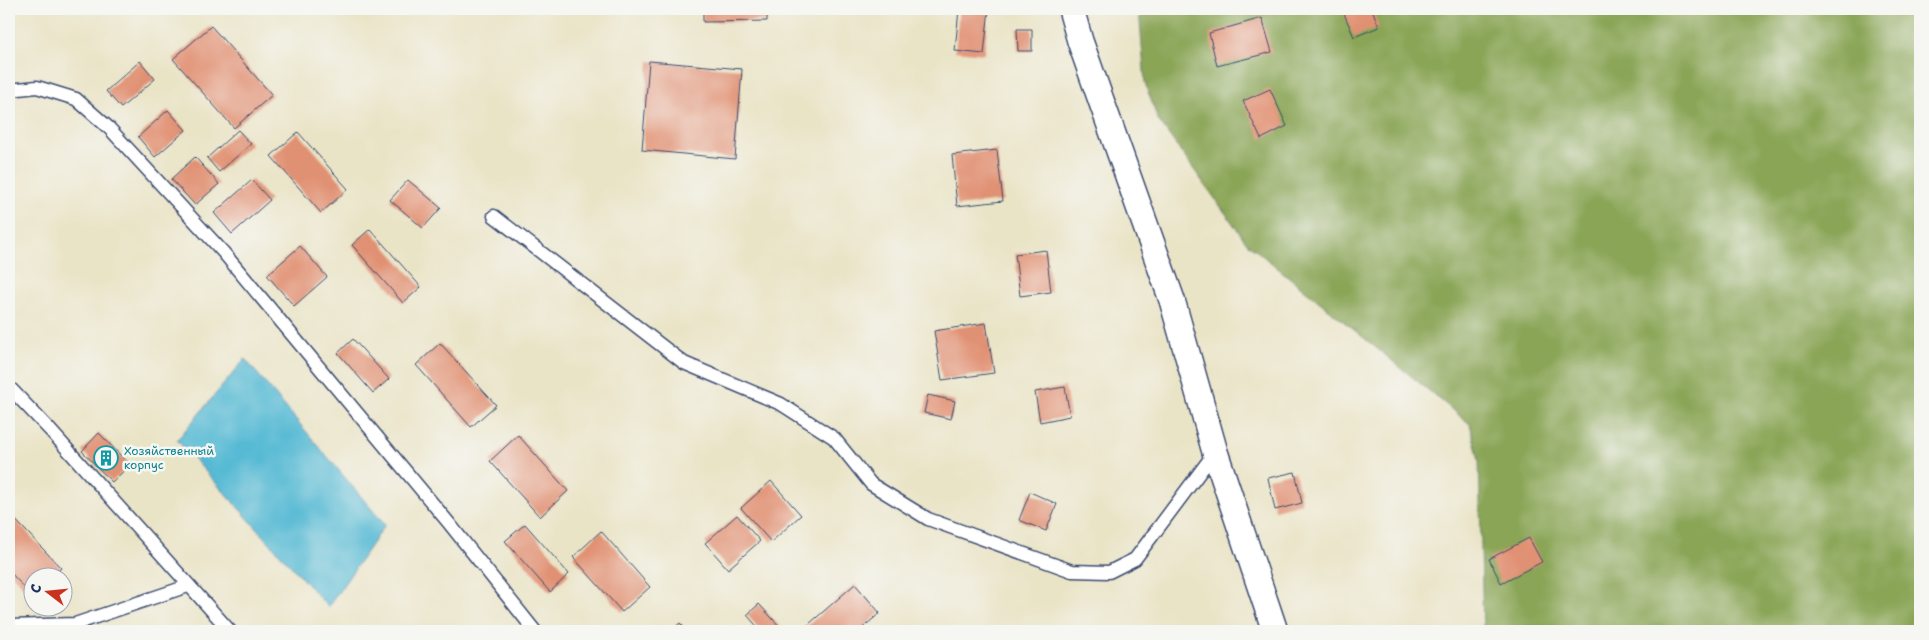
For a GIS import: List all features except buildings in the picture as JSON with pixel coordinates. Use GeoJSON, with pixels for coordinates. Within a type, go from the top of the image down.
{"type":"FeatureCollection","features":[{"type":"Feature","properties":{"kind":"street"},"geometry":{"type":"LineString","coordinates":[[1071,9],[1080,41],[1172,300],[1214,452],[1275,631]]}},
{"type":"Feature","properties":{"kind":"lane"},"geometry":{"type":"LineString","coordinates":[[9,90],[37,87],[76,99],[109,128],[222,252],[448,522],[535,631]]}},
{"type":"Feature","properties":{"kind":"lane"},"geometry":{"type":"LineString","coordinates":[[494,216],[684,363],[781,404],[834,438],[871,484],[879,489],[928,519],[1072,571],[1108,572],[1135,559],[1214,452]]}},
{"type":"Feature","properties":{"kind":"lane"},"geometry":{"type":"LineString","coordinates":[[9,387],[50,430],[230,631]]}},
{"type":"Feature","properties":{"kind":"lane"},"geometry":{"type":"LineString","coordinates":[[9,626],[73,628],[188,586]]}},
{"type":"Feature","properties":{"kind":"green space"},"geometry":{"type":"Polygon","coordinates":[[[1139,9],[1920,9],[1920,631],[1483,631],[1479,460],[1470,424],[1247,243],[1158,120],[1145,83],[1139,9]]]}},
{"type":"Feature","properties":{"kind":"water"},"geometry":{"type":"Polygon","coordinates":[[[245,359],[385,525],[328,607],[177,440],[245,359]]]}},
{"type":"Feature","properties":{"kind":"place","name":"Хозяйственный корпус"},"geometry":{"type":"Point","coordinates":[106,458]}}]}
